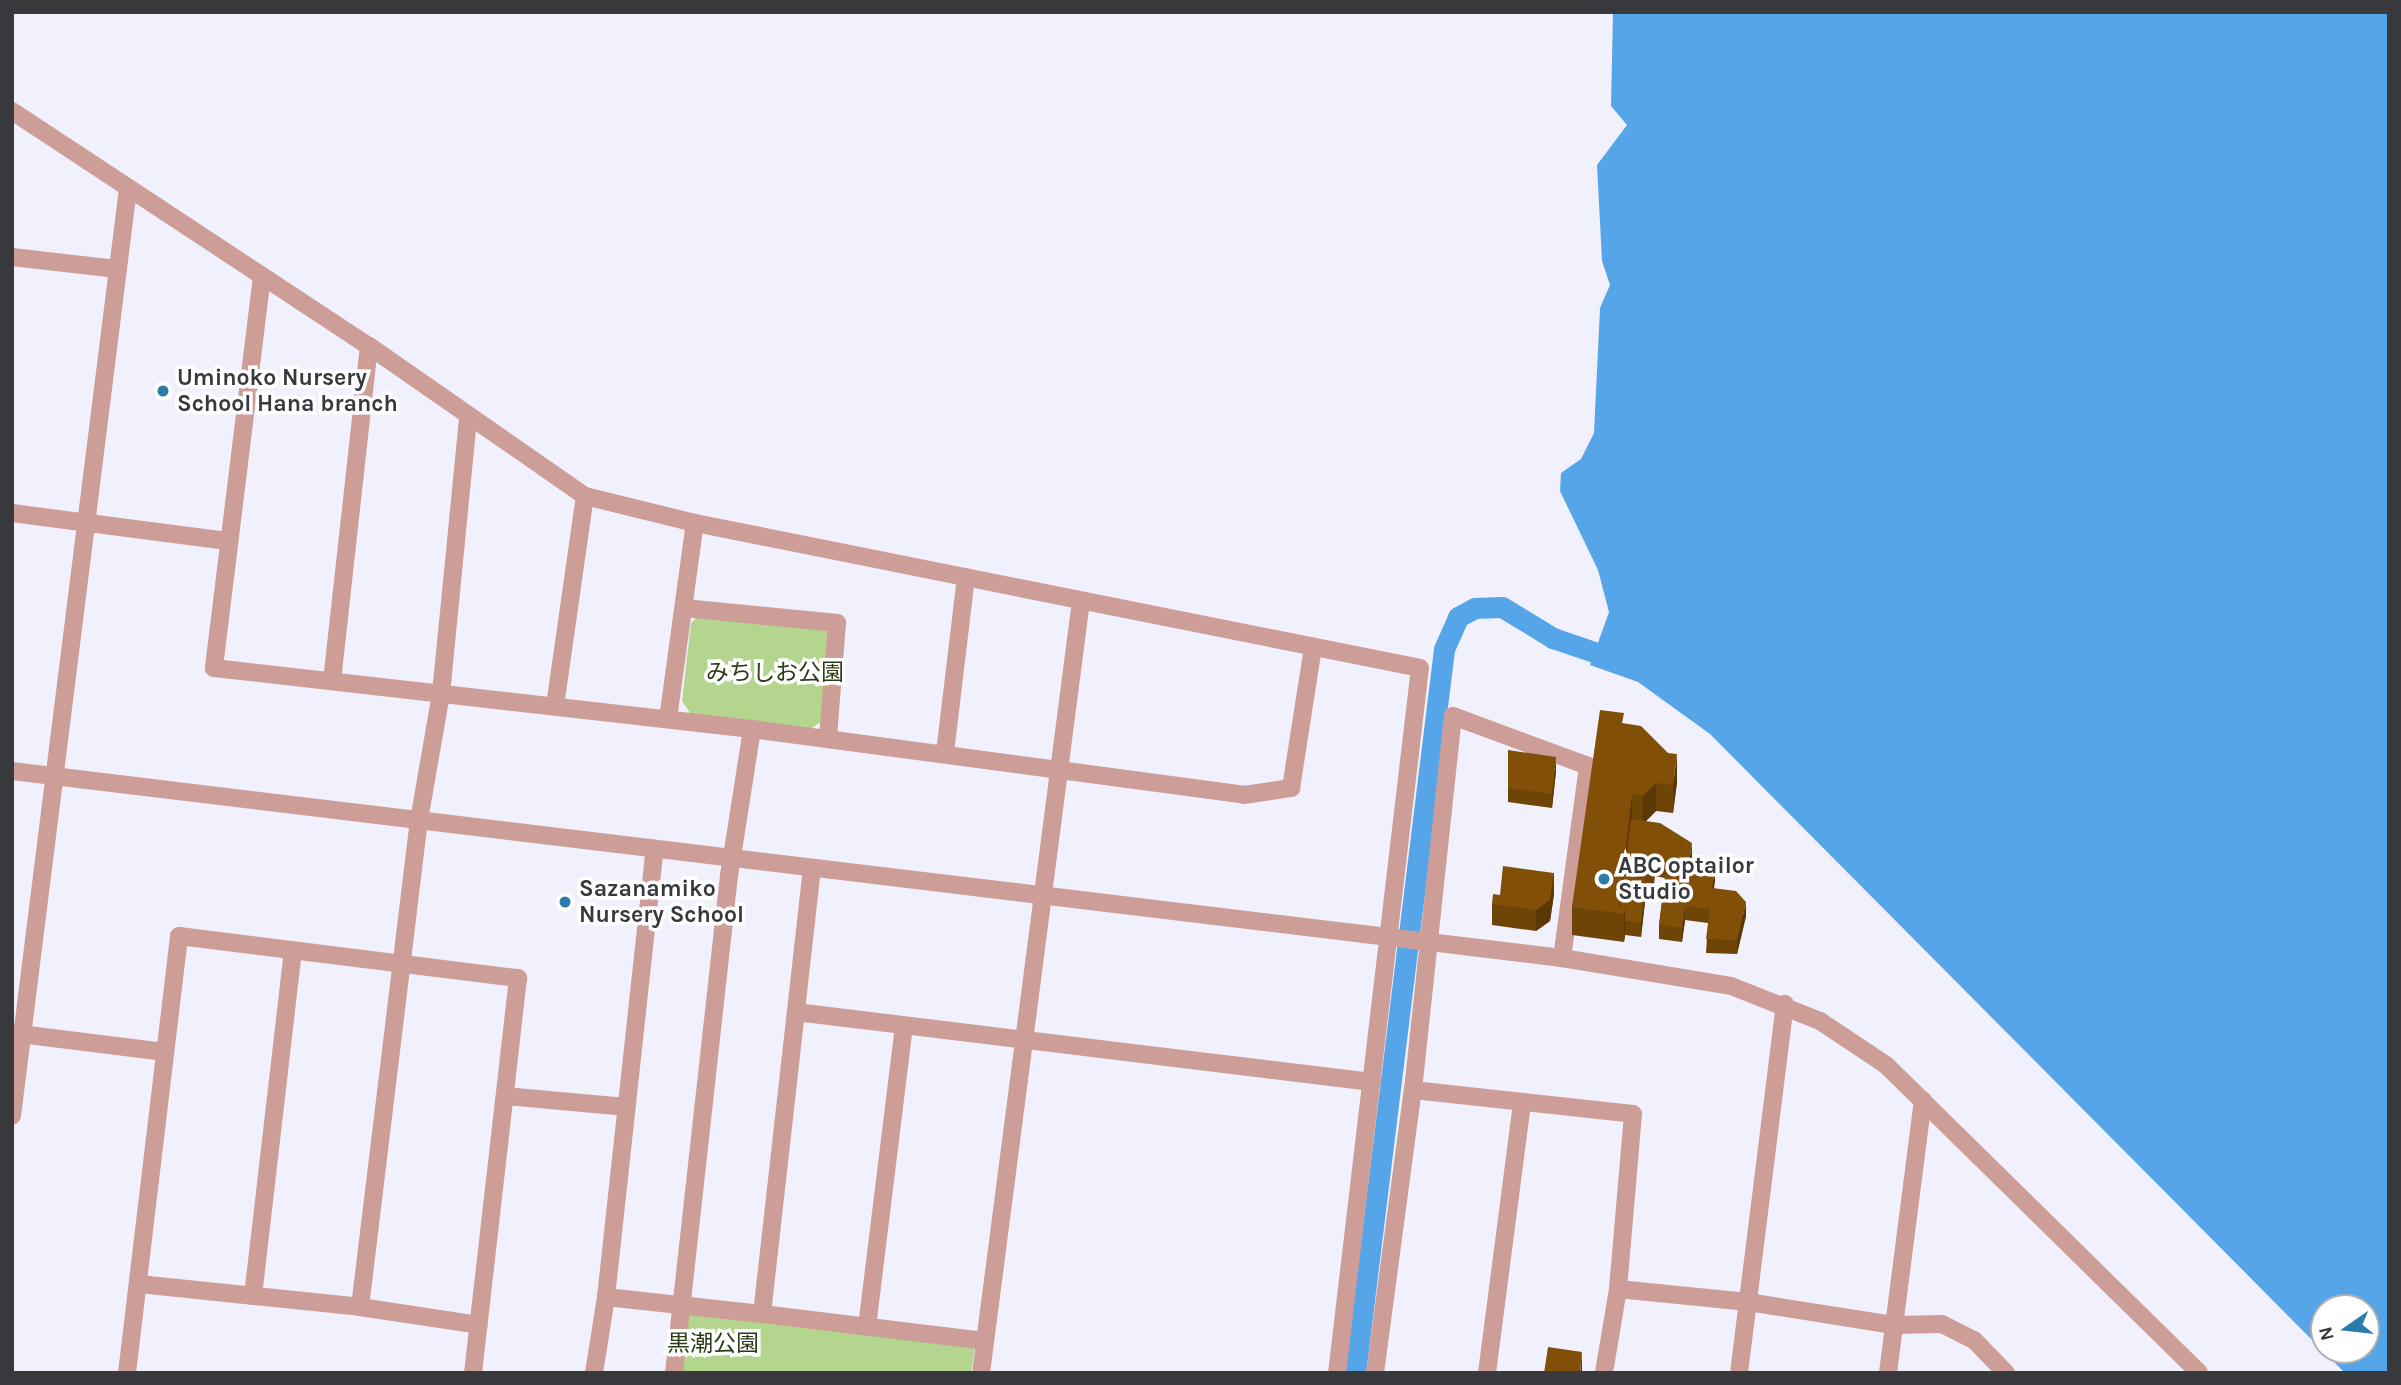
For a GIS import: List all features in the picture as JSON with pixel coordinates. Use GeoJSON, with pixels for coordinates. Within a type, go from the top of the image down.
{"type":"FeatureCollection","features":[{"type":"Feature","properties":{"kind":"street"},"geometry":{"type":"LineString","coordinates":[[12,111],[369,346],[585,496],[695,523],[1420,668],[1392,938],[1337,1373]]}},
{"type":"Feature","properties":{"kind":"street"},"geometry":{"type":"LineString","coordinates":[[12,1116],[17,1034],[54,776],[128,188]]}},
{"type":"Feature","properties":{"kind":"street"},"geometry":{"type":"LineString","coordinates":[[12,257],[117,269]]}},
{"type":"Feature","properties":{"kind":"street"},"geometry":{"type":"LineString","coordinates":[[262,276],[214,668],[828,738],[1059,767],[1244,795],[1290,788],[1314,647]]}},
{"type":"Feature","properties":{"kind":"street"},"geometry":{"type":"LineString","coordinates":[[332,681],[369,346]]}},
{"type":"Feature","properties":{"kind":"street"},"geometry":{"type":"LineString","coordinates":[[360,1307],[419,820],[441,694],[468,416]]}},
{"type":"Feature","properties":{"kind":"street"},"geometry":{"type":"LineString","coordinates":[[555,706],[585,496]]}},
{"type":"Feature","properties":{"kind":"street"},"geometry":{"type":"LineString","coordinates":[[12,513],[229,541]]}},
{"type":"Feature","properties":{"kind":"street"},"geometry":{"type":"LineString","coordinates":[[668,719],[695,523]]}},
{"type":"Feature","properties":{"kind":"street"},"geometry":{"type":"LineString","coordinates":[[945,753],[966,577]]}},
{"type":"Feature","properties":{"kind":"street"},"geometry":{"type":"LineString","coordinates":[[981,1373],[1081,601]]}},
{"type":"Feature","properties":{"kind":"street"},"geometry":{"type":"LineString","coordinates":[[684,608],[837,623],[828,738]]}},
{"type":"Feature","properties":{"kind":"street"},"geometry":{"type":"LineString","coordinates":[[1375,1373],[1413,1090],[1423,942],[1453,716],[1588,766],[1562,958]]}},
{"type":"Feature","properties":{"kind":"street"},"geometry":{"type":"LineString","coordinates":[[674,1373],[731,858],[752,729]]}},
{"type":"Feature","properties":{"kind":"street"},"geometry":{"type":"LineString","coordinates":[[12,771],[1562,958],[1679,975],[1731,986],[1785,1004],[1851,1038],[1923,1100],[2199,1373]]}},
{"type":"Feature","properties":{"kind":"street"},"geometry":{"type":"LineString","coordinates":[[594,1373],[606,1297],[655,849]]}},
{"type":"Feature","properties":{"kind":"street"},"geometry":{"type":"LineString","coordinates":[[762,1314],[812,868]]}},
{"type":"Feature","properties":{"kind":"street"},"geometry":{"type":"LineString","coordinates":[[127,1373],[179,936],[401,966],[518,978],[473,1373]]}},
{"type":"Feature","properties":{"kind":"street"},"geometry":{"type":"LineString","coordinates":[[253,1296],[293,951]]}},
{"type":"Feature","properties":{"kind":"street"},"geometry":{"type":"LineString","coordinates":[[1739,1373],[1785,1004]]}},
{"type":"Feature","properties":{"kind":"street"},"geometry":{"type":"LineString","coordinates":[[796,1012],[1372,1082]]}},
{"type":"Feature","properties":{"kind":"street"},"geometry":{"type":"LineString","coordinates":[[867,1327],[904,1026]]}},
{"type":"Feature","properties":{"kind":"street"},"geometry":{"type":"LineString","coordinates":[[17,1034],[165,1052]]}},
{"type":"Feature","properties":{"kind":"street"},"geometry":{"type":"LineString","coordinates":[[1413,1090],[1633,1114],[1619,1289],[1604,1373]]}},
{"type":"Feature","properties":{"kind":"street"},"geometry":{"type":"LineString","coordinates":[[505,1096],[627,1107]]}},
{"type":"Feature","properties":{"kind":"street"},"geometry":{"type":"LineString","coordinates":[[1888,1373],[1923,1100]]}},
{"type":"Feature","properties":{"kind":"street"},"geometry":{"type":"LineString","coordinates":[[1487,1373],[1522,1102]]}},
{"type":"Feature","properties":{"kind":"street"},"geometry":{"type":"LineString","coordinates":[[139,1284],[360,1307],[479,1325]]}},
{"type":"Feature","properties":{"kind":"street"},"geometry":{"type":"LineString","coordinates":[[1619,1289],[1748,1302],[1893,1325],[1942,1324],[1974,1340],[2006,1373]]}},
{"type":"Feature","properties":{"kind":"street"},"geometry":{"type":"LineString","coordinates":[[606,1297],[984,1342]]}},
{"type":"Feature","properties":{"kind":"green space","name":"みちしお公園"},"geometry":{"type":"Polygon","coordinates":[[[700,614],[825,626],[832,638],[824,720],[809,730],[691,714],[682,701],[691,623],[700,614]]]}},
{"type":"Feature","properties":{"kind":"green space","name":"黒潮公園"},"geometry":{"type":"Polygon","coordinates":[[[687,1312],[975,1346],[971,1373],[680,1373],[687,1312]]]}},
{"type":"Feature","properties":{"kind":"water"},"geometry":{"type":"Polygon","coordinates":[[[1613,12],[2389,12],[2389,1373],[2345,1373],[2336,1364],[2380,1364],[2380,1294],[2310,1294],[2310,1338],[1710,734],[1638,682],[1590,665],[1609,612],[1598,570],[1560,491],[1561,473],[1581,459],[1594,433],[1600,308],[1610,285],[1602,261],[1597,165],[1627,125],[1611,106],[1613,12]]]}},
{"type":"Feature","properties":{"kind":"building"},"geometry":{"type":"Polygon","coordinates":[[[1600,710],[1624,713],[1622,723],[1641,726],[1668,753],[1677,754],[1673,785],[1656,783],[1643,796],[1632,794],[1619,906],[1625,907],[1624,914],[1572,907],[1600,710]]]}},
{"type":"Feature","properties":{"kind":"building"},"geometry":{"type":"Polygon","coordinates":[[[1508,750],[1556,757],[1552,794],[1508,788],[1508,750]]]}},
{"type":"Feature","properties":{"kind":"building"},"geometry":{"type":"Polygon","coordinates":[[[1631,819],[1660,823],[1692,843],[1688,867],[1655,862],[1654,870],[1625,866],[1631,819]]]}},
{"type":"Feature","properties":{"kind":"building"},"geometry":{"type":"Polygon","coordinates":[[[1698,863],[1715,866],[1712,888],[1736,891],[1746,902],[1737,940],[1706,939],[1710,909],[1685,906],[1682,928],[1659,925],[1665,876],[1688,879],[1690,868],[1697,869],[1698,863]]]}},
{"type":"Feature","properties":{"kind":"building"},"geometry":{"type":"Polygon","coordinates":[[[1503,866],[1554,873],[1550,900],[1536,910],[1492,904],[1493,894],[1500,895],[1503,866]]]}},
{"type":"Feature","properties":{"kind":"building"},"geometry":{"type":"Polygon","coordinates":[[[1624,876],[1646,879],[1641,923],[1625,921],[1625,907],[1620,906],[1624,876]]]}},
{"type":"Feature","properties":{"kind":"building"},"geometry":{"type":"Polygon","coordinates":[[[1548,1347],[1582,1352],[1580,1373],[1544,1373],[1548,1347]]]}},
{"type":"Feature","properties":{"kind":"waterway"},"geometry":{"type":"LineString","coordinates":[[1355,1373],[1444,649],[1458,617],[1475,608],[1502,607],[1553,638],[1600,654]]}},
{"type":"Feature","properties":{"kind":"place","name":"Uminoko Nursery School Hana branch"},"geometry":{"type":"Point","coordinates":[163,391]}},
{"type":"Feature","properties":{"kind":"place","name":"ABC optailor Studio"},"geometry":{"type":"Point","coordinates":[1604,879]}},
{"type":"Feature","properties":{"kind":"place","name":"Sazanamiko Nursery School"},"geometry":{"type":"Point","coordinates":[565,902]}}]}
